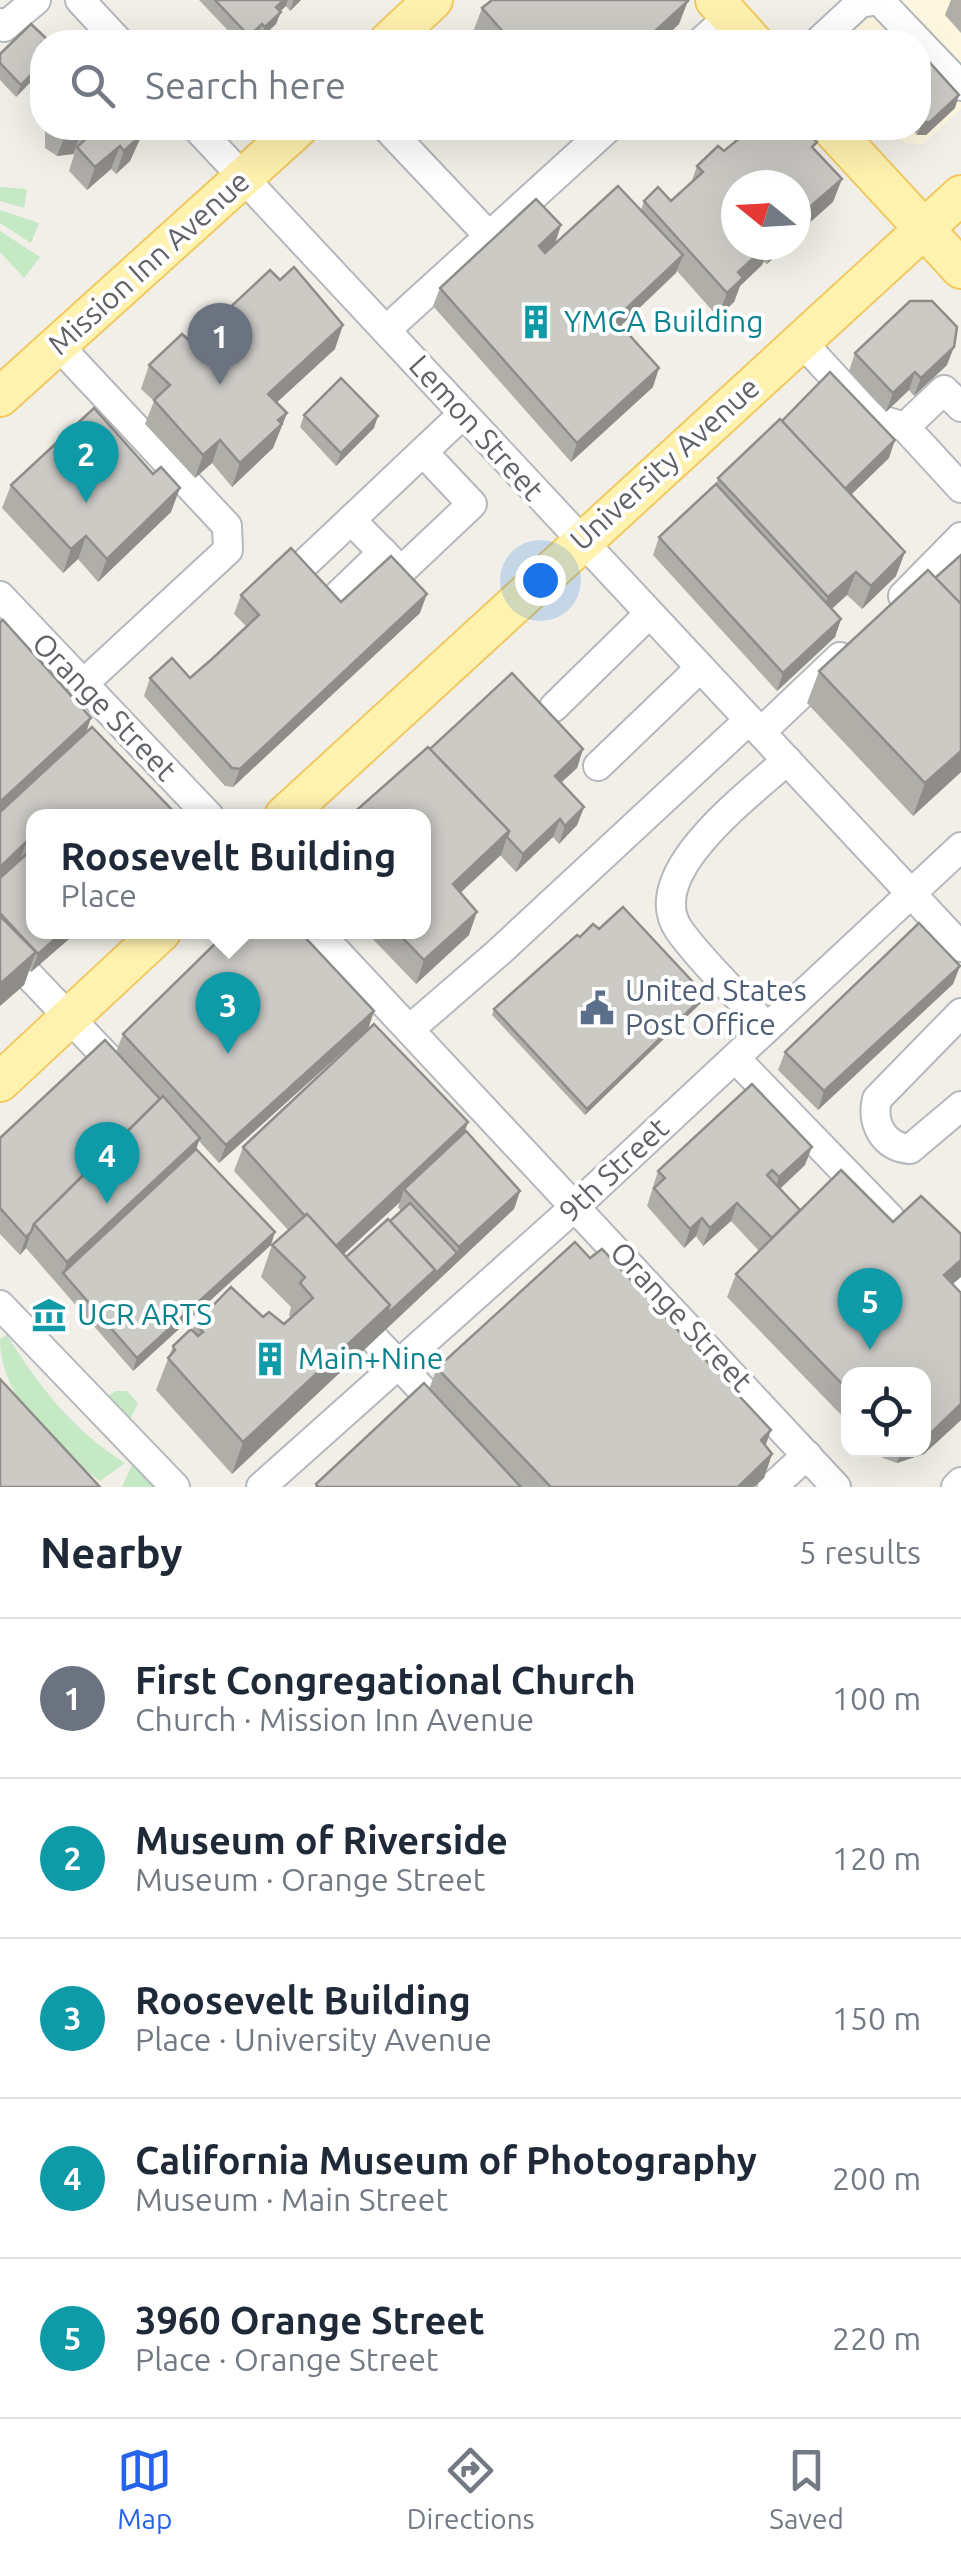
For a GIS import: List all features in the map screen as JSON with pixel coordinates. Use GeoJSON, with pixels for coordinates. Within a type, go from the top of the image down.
{"type":"FeatureCollection","features":[{"type":"Feature","properties":{"kind":"main road"},"geometry":{"type":"LineString","coordinates":[[401,30],[434,0]]}},
{"type":"Feature","properties":{"kind":"main road","name":"Mission Inn Avenue"},"geometry":{"type":"LineString","coordinates":[[0,397],[285,140]]}},
{"type":"Feature","properties":{"kind":"main road"},"geometry":{"type":"LineString","coordinates":[[842,140],[961,269]]}},
{"type":"Feature","properties":{"kind":"main road","name":"University Avenue"},"geometry":{"type":"LineString","coordinates":[[292,809],[961,194]]}},
{"type":"Feature","properties":{"kind":"main road"},"geometry":{"type":"LineString","coordinates":[[0,1082],[154,939]]}},
{"type":"Feature","properties":{"kind":"street"},"geometry":{"type":"LineString","coordinates":[[2,25],[36,0]]}},
{"type":"Feature","properties":{"kind":"street"},"geometry":{"type":"LineString","coordinates":[[80,0],[108,30]]}},
{"type":"Feature","properties":{"kind":"street"},"geometry":{"type":"LineString","coordinates":[[831,30],[860,3],[878,0],[897,30]]}},
{"type":"Feature","properties":{"kind":"street"},"geometry":{"type":"LineString","coordinates":[[931,61],[961,86]]}},
{"type":"Feature","properties":{"kind":"street","name":"Lemon Street"},"geometry":{"type":"LineString","coordinates":[[209,140],[961,947]]}},
{"type":"Feature","properties":{"kind":"street"},"geometry":{"type":"LineString","coordinates":[[399,140],[489,236]]}},
{"type":"Feature","properties":{"kind":"street"},"geometry":{"type":"LineString","coordinates":[[386,330],[595,140]]}},
{"type":"Feature","properties":{"kind":"street"},"geometry":{"type":"LineString","coordinates":[[801,341],[871,417],[905,427],[961,488]]}},
{"type":"Feature","properties":{"kind":"street"},"geometry":{"type":"LineString","coordinates":[[58,345],[227,526],[230,536],[228,550],[83,684]]}},
{"type":"Feature","properties":{"kind":"street"},"geometry":{"type":"LineString","coordinates":[[905,427],[944,390],[961,407]]}},
{"type":"Feature","properties":{"kind":"street"},"geometry":{"type":"LineString","coordinates":[[299,570],[463,414]]}},
{"type":"Feature","properties":{"kind":"street"},"geometry":{"type":"LineString","coordinates":[[350,520],[401,571],[472,504],[423,452]]}},
{"type":"Feature","properties":{"kind":"street"},"geometry":{"type":"LineString","coordinates":[[889,610],[961,537]]}},
{"type":"Feature","properties":{"kind":"street"},"geometry":{"type":"LineString","coordinates":[[328,604],[383,552]]}},
{"type":"Feature","properties":{"kind":"street","name":"Orange Street"},"geometry":{"type":"LineString","coordinates":[[0,596],[203,809]]}},
{"type":"Feature","properties":{"kind":"street"},"geometry":{"type":"LineString","coordinates":[[554,707],[649,614]]}},
{"type":"Feature","properties":{"kind":"street"},"geometry":{"type":"LineString","coordinates":[[410,1029],[862,635]]}},
{"type":"Feature","properties":{"kind":"street"},"geometry":{"type":"LineString","coordinates":[[598,766],[700,668]]}},
{"type":"Feature","properties":{"kind":"street"},"geometry":{"type":"LineString","coordinates":[[767,1028],[677,927],[673,897],[684,860],[787,760]]}},
{"type":"Feature","properties":{"kind":"street","name":"9th Street"},"geometry":{"type":"LineString","coordinates":[[261,1487],[577,1205],[961,847]]}},
{"type":"Feature","properties":{"kind":"street","name":"Orange Street"},"geometry":{"type":"LineString","coordinates":[[325,939],[577,1205],[836,1487]]}},
{"type":"Feature","properties":{"kind":"street"},"geometry":{"type":"LineString","coordinates":[[0,945],[145,1096]]}},
{"type":"Feature","properties":{"kind":"street"},"geometry":{"type":"LineString","coordinates":[[961,1013],[876,1099],[874,1112],[883,1136],[898,1148],[910,1149],[961,1106]]}},
{"type":"Feature","properties":{"kind":"street"},"geometry":{"type":"LineString","coordinates":[[735,1058],[890,1218]]}},
{"type":"Feature","properties":{"kind":"street"},"geometry":{"type":"LineString","coordinates":[[327,1288],[466,1436]]}},
{"type":"Feature","properties":{"kind":"street"},"geometry":{"type":"LineString","coordinates":[[0,1304],[175,1487]]}},
{"type":"Feature","properties":{"kind":"street"},"geometry":{"type":"LineString","coordinates":[[772,1487],[807,1454]]}},
{"type":"Feature","properties":{"kind":"shaded area"},"geometry":{"type":"Polygon","coordinates":[[[850,0],[961,0],[961,109],[931,137],[931,30],[819,30],[850,0]]]}},
{"type":"Feature","properties":{"kind":"shaded area"},"geometry":{"type":"Polygon","coordinates":[[[902,140],[927,140],[923,144],[902,140]]]}},
{"type":"Feature","properties":{"kind":"green space"},"geometry":{"type":"Polygon","coordinates":[[[0,187],[27,189],[24,208],[0,201],[0,187]]]}},
{"type":"Feature","properties":{"kind":"green space"},"geometry":{"type":"Polygon","coordinates":[[[0,210],[39,223],[31,243],[0,223],[0,210]]]}},
{"type":"Feature","properties":{"kind":"green space"},"geometry":{"type":"Polygon","coordinates":[[[0,231],[40,257],[24,278],[0,252],[0,231]]]}},
{"type":"Feature","properties":{"kind":"green space"},"geometry":{"type":"Polygon","coordinates":[[[7,1335],[58,1406],[125,1463],[100,1481],[49,1437],[9,1381],[0,1339],[7,1335]]]}},
{"type":"Feature","properties":{"kind":"green space"},"geometry":{"type":"Polygon","coordinates":[[[115,1391],[127,1391],[138,1403],[129,1422],[107,1397],[115,1391]]]}},
{"type":"Feature","properties":{"kind":"green space"},"geometry":{"type":"Polygon","coordinates":[[[153,1452],[180,1472],[190,1487],[122,1487],[134,1461],[153,1452]]]}},
{"type":"Feature","properties":{"kind":"building"},"geometry":{"type":"Polygon","coordinates":[[[215,0],[284,0],[276,7],[281,12],[265,27],[262,24],[256,30],[243,30],[215,0]]]}},
{"type":"Feature","properties":{"kind":"building"},"geometry":{"type":"Polygon","coordinates":[[[492,0],[688,1],[656,30],[501,30],[482,8],[492,0]]]}},
{"type":"Feature","properties":{"kind":"building"},"geometry":{"type":"Polygon","coordinates":[[[31,24],[37,30],[30,30],[30,76],[21,85],[0,63],[0,54],[31,24]]]}},
{"type":"Feature","properties":{"kind":"building"},"geometry":{"type":"Polygon","coordinates":[[[931,64],[959,95],[931,121],[931,64]]]}},
{"type":"Feature","properties":{"kind":"building"},"geometry":{"type":"Polygon","coordinates":[[[85,140],[136,140],[124,151],[120,146],[95,167],[77,147],[85,140]]]}},
{"type":"Feature","properties":{"kind":"building"},"geometry":{"type":"Polygon","coordinates":[[[737,140],[815,140],[812,147],[842,179],[811,206],[811,170],[721,170],[721,260],[751,260],[738,272],[743,278],[727,293],[644,201],[658,187],[671,201],[703,172],[697,166],[718,146],[724,151],[737,140]]]}},
{"type":"Feature","properties":{"kind":"building","name":"YMCA Building"},"geometry":{"type":"Polygon","coordinates":[[[618,186],[683,255],[615,319],[659,368],[577,443],[440,288],[536,199],[561,225],[539,246],[545,253],[618,186]]]}},
{"type":"Feature","properties":{"kind":"building"},"geometry":{"type":"Polygon","coordinates":[[[294,267],[343,325],[268,394],[287,413],[278,420],[282,424],[240,463],[220,440],[203,455],[154,400],[170,385],[149,365],[182,334],[192,343],[270,270],[280,280],[294,267]]]}},
{"type":"Feature","properties":{"kind":"building"},"geometry":{"type":"Polygon","coordinates":[[[910,301],[932,301],[957,327],[954,347],[921,378],[915,372],[893,393],[855,353],[910,301]]]}},
{"type":"Feature","properties":{"kind":"building"},"geometry":{"type":"Polygon","coordinates":[[[830,372],[895,440],[845,489],[782,421],[830,372]]]}},
{"type":"Feature","properties":{"kind":"building"},"geometry":{"type":"Polygon","coordinates":[[[341,378],[378,416],[341,453],[304,415],[341,378]]]}},
{"type":"Feature","properties":{"kind":"building"},"geometry":{"type":"Polygon","coordinates":[[[94,408],[153,474],[161,467],[180,488],[107,559],[86,536],[71,549],[11,485],[94,408]]]}},
{"type":"Feature","properties":{"kind":"building"},"geometry":{"type":"Polygon","coordinates":[[[780,419],[905,552],[871,586],[856,572],[828,597],[718,478],[780,419]]]}},
{"type":"Feature","properties":{"kind":"building"},"geometry":{"type":"Polygon","coordinates":[[[716,484],[841,619],[783,673],[659,537],[716,484]]]}},
{"type":"Feature","properties":{"kind":"building"},"geometry":{"type":"Polygon","coordinates":[[[291,548],[341,602],[391,556],[427,594],[240,769],[232,768],[150,678],[172,658],[190,678],[212,659],[259,615],[241,595],[291,548]]]}},
{"type":"Feature","properties":{"kind":"building"},"geometry":{"type":"Polygon","coordinates":[[[961,555],[961,604],[935,578],[961,555]]]}},
{"type":"Feature","properties":{"kind":"building"},"geometry":{"type":"Polygon","coordinates":[[[928,570],[961,604],[961,751],[925,783],[819,671],[928,570]]]}},
{"type":"Feature","properties":{"kind":"building"},"geometry":{"type":"Polygon","coordinates":[[[3,620],[91,718],[0,802],[0,622],[3,620]]]}},
{"type":"Feature","properties":{"kind":"building"},"geometry":{"type":"Polygon","coordinates":[[[512,673],[583,749],[555,776],[584,807],[565,826],[560,819],[523,854],[507,837],[509,831],[430,749],[512,673]]]}},
{"type":"Feature","properties":{"kind":"building"},"geometry":{"type":"Polygon","coordinates":[[[92,727],[171,809],[26,809],[26,842],[0,867],[0,812],[92,727]]]}},
{"type":"Feature","properties":{"kind":"building"},"geometry":{"type":"Polygon","coordinates":[[[428,747],[509,831],[453,884],[477,912],[424,960],[404,939],[431,939],[431,809],[358,809],[428,747]]]}},
{"type":"Feature","properties":{"kind":"building"},"geometry":{"type":"Polygon","coordinates":[[[26,854],[26,939],[55,939],[38,954],[0,913],[0,878],[26,854]]]}},
{"type":"Feature","properties":{"kind":"building","name":"United States Post Office"},"geometry":{"type":"Polygon","coordinates":[[[623,907],[705,995],[587,1109],[494,1009],[577,935],[580,937],[593,924],[599,929],[623,907]]]}},
{"type":"Feature","properties":{"kind":"building"},"geometry":{"type":"Polygon","coordinates":[[[0,916],[36,952],[0,984],[0,916]]]}},
{"type":"Feature","properties":{"kind":"building"},"geometry":{"type":"Polygon","coordinates":[[[919,923],[960,966],[824,1091],[785,1052],[919,923]]]}},
{"type":"Feature","properties":{"kind":"building"},"geometry":{"type":"Polygon","coordinates":[[[220,939],[307,939],[374,1011],[226,1145],[123,1034],[220,939]]]}},
{"type":"Feature","properties":{"kind":"building"},"geometry":{"type":"Polygon","coordinates":[[[374,1024],[468,1122],[336,1246],[243,1147],[374,1024]]]}},
{"type":"Feature","properties":{"kind":"building"},"geometry":{"type":"Polygon","coordinates":[[[105,1040],[160,1099],[34,1224],[26,1237],[0,1208],[0,1138],[105,1040]]]}},
{"type":"Feature","properties":{"kind":"building"},"geometry":{"type":"Polygon","coordinates":[[[752,1084],[812,1147],[779,1177],[772,1170],[767,1175],[800,1210],[772,1238],[737,1203],[710,1228],[702,1218],[690,1229],[654,1188],[665,1178],[658,1171],[752,1084]]]}},
{"type":"Feature","properties":{"kind":"building"},"geometry":{"type":"Polygon","coordinates":[[[163,1096],[200,1138],[67,1262],[34,1224],[163,1096]]]}},
{"type":"Feature","properties":{"kind":"building"},"geometry":{"type":"Polygon","coordinates":[[[466,1131],[520,1191],[459,1247],[404,1189],[466,1131]]]}},
{"type":"Feature","properties":{"kind":"building"},"geometry":{"type":"Polygon","coordinates":[[[196,1149],[275,1232],[137,1358],[63,1273],[196,1149]]]}},
{"type":"Feature","properties":{"kind":"building"},"geometry":{"type":"Polygon","coordinates":[[[841,1170],[893,1222],[921,1196],[961,1234],[961,1260],[944,1275],[961,1293],[961,1404],[931,1432],[931,1367],[841,1367],[841,1383],[736,1274],[841,1170]]]}},
{"type":"Feature","properties":{"kind":"building"},"geometry":{"type":"Polygon","coordinates":[[[410,1203],[457,1253],[433,1276],[435,1270],[390,1221],[410,1203]]]}},
{"type":"Feature","properties":{"kind":"building","name":"Main+Nine"},"geometry":{"type":"Polygon","coordinates":[[[307,1214],[390,1305],[243,1442],[168,1358],[175,1350],[173,1346],[191,1329],[198,1336],[203,1332],[195,1324],[231,1287],[263,1317],[269,1312],[284,1324],[313,1298],[300,1283],[305,1277],[272,1245],[307,1214]]]}},
{"type":"Feature","properties":{"kind":"building"},"geometry":{"type":"Polygon","coordinates":[[[388,1219],[435,1270],[385,1316],[390,1305],[346,1257],[388,1219]]]}},
{"type":"Feature","properties":{"kind":"building"},"geometry":{"type":"Polygon","coordinates":[[[575,1242],[590,1258],[602,1249],[771,1430],[761,1440],[772,1454],[738,1487],[551,1487],[437,1368],[575,1242]]]}},
{"type":"Feature","properties":{"kind":"building"},"geometry":{"type":"Polygon","coordinates":[[[0,1379],[100,1487],[0,1487],[0,1379]]]}},
{"type":"Feature","properties":{"kind":"building"},"geometry":{"type":"Polygon","coordinates":[[[424,1383],[521,1487],[318,1487],[316,1484],[424,1383]]]}},
{"type":"Feature","properties":{"kind":"place","name":"YMCA Building"},"geometry":{"type":"Point","coordinates":[536,322]}},
{"type":"Feature","properties":{"kind":"place","name":"First Congregational Church"},"geometry":{"type":"Point","coordinates":[220,385]}},
{"type":"Feature","properties":{"kind":"place","name":"Museum of Riverside"},"geometry":{"type":"Point","coordinates":[86,503]}},
{"type":"Feature","properties":{"kind":"place","name":"United States Post Office"},"geometry":{"type":"Point","coordinates":[597,1008]}},
{"type":"Feature","properties":{"kind":"place","name":"Roosevelt Building"},"geometry":{"type":"Point","coordinates":[228,1054]}},
{"type":"Feature","properties":{"kind":"place","name":"California Museum of Photography"},"geometry":{"type":"Point","coordinates":[107,1204]}},
{"type":"Feature","properties":{"kind":"place","name":"UCR ARTS"},"geometry":{"type":"Point","coordinates":[49,1315]}},
{"type":"Feature","properties":{"kind":"place","name":"3960 Orange Street"},"geometry":{"type":"Point","coordinates":[870,1350]}},
{"type":"Feature","properties":{"kind":"place","name":"Main+Nine"},"geometry":{"type":"Point","coordinates":[270,1359]}}]}
